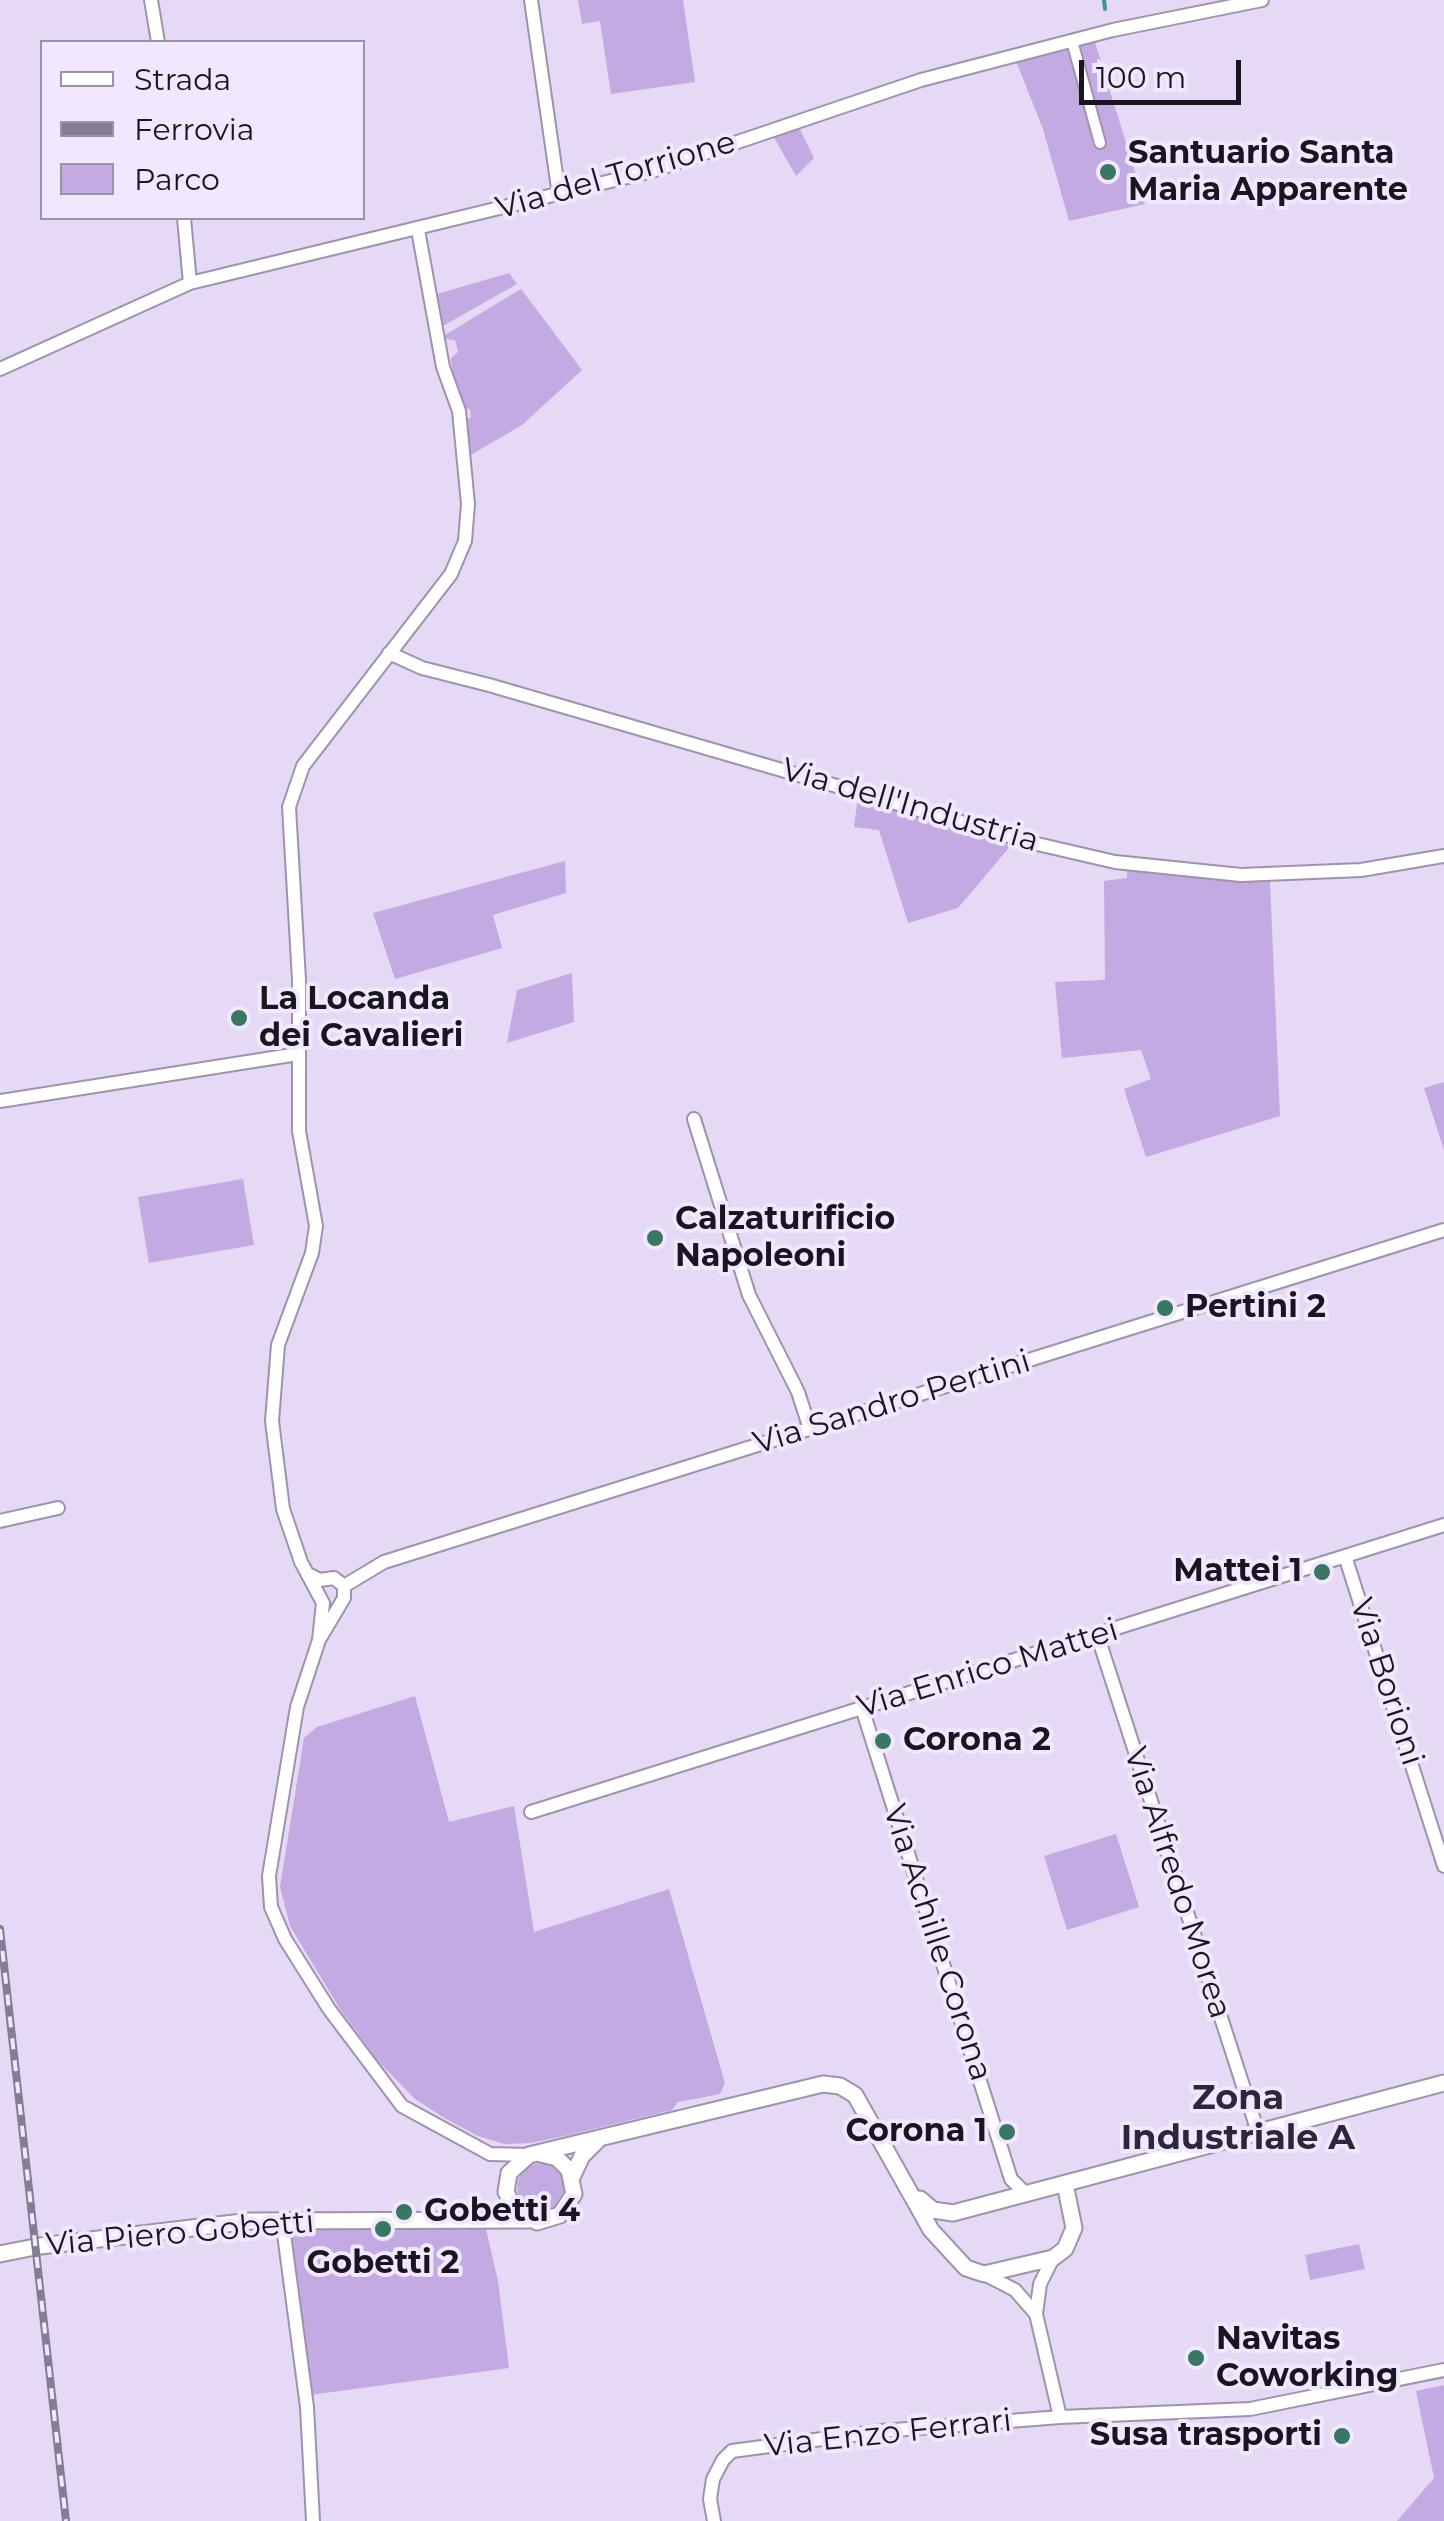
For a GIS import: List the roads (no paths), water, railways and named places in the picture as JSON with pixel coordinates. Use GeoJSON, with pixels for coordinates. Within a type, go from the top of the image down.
{"type":"FeatureCollection","features":[{"type":"Feature","properties":{"kind":"street"},"geometry":{"type":"LineString","coordinates":[[151,0],[158,40]]}},
{"type":"Feature","properties":{"kind":"street"},"geometry":{"type":"LineString","coordinates":[[532,0],[559,195]]}},
{"type":"Feature","properties":{"kind":"street","name":"Via del Torrione"},"geometry":{"type":"LineString","coordinates":[[0,368],[190,283],[418,230],[681,162],[921,80],[1072,41],[1262,0]]}},
{"type":"Feature","properties":{"kind":"street"},"geometry":{"type":"LineString","coordinates":[[1072,41],[1100,143]]}},
{"type":"Feature","properties":{"kind":"street"},"geometry":{"type":"LineString","coordinates":[[184,220],[190,283]]}},
{"type":"Feature","properties":{"kind":"street"},"geometry":{"type":"LineString","coordinates":[[338,1604],[307,1572],[296,1550],[283,1508],[272,1421],[278,1345],[312,1254],[316,1226],[299,1131],[298,958],[288,807],[302,766],[451,574],[467,524],[459,411],[444,367],[418,230]]}},
{"type":"Feature","properties":{"kind":"street","name":"Via dell'Industria"},"geometry":{"type":"LineString","coordinates":[[388,652],[422,668],[1032,843],[1115,862],[1259,874],[1361,870],[1444,856]]}},
{"type":"Feature","properties":{"kind":"street"},"geometry":{"type":"LineString","coordinates":[[0,1101],[298,1054]]}},
{"type":"Feature","properties":{"kind":"street"},"geometry":{"type":"LineString","coordinates":[[694,1119],[749,1295],[798,1392],[810,1429]]}},
{"type":"Feature","properties":{"kind":"street","name":"Via Sandro Pertini"},"geometry":{"type":"LineString","coordinates":[[344,1586],[384,1562],[1444,1230]]}},
{"type":"Feature","properties":{"kind":"street"},"geometry":{"type":"LineString","coordinates":[[0,1521],[58,1508]]}},
{"type":"Feature","properties":{"kind":"street","name":"Via Enrico Mattei"},"geometry":{"type":"LineString","coordinates":[[532,1812],[1444,1525]]}},
{"type":"Feature","properties":{"kind":"street","name":"Via Borioni"},"geometry":{"type":"LineString","coordinates":[[1345,1556],[1444,1866]]}},
{"type":"Feature","properties":{"kind":"street"},"geometry":{"type":"LineString","coordinates":[[319,1640],[322,1591],[334,1578],[344,1586],[345,1594],[319,1640],[300,1691],[269,1876],[271,1906],[285,1939],[329,2009],[397,2100],[409,2111],[490,2154],[535,2155],[564,2163],[572,2177],[574,2194],[566,2209],[553,2219],[529,2220],[511,2206],[490,2154]]}},
{"type":"Feature","properties":{"kind":"street","name":"Via Alfredo Morea"},"geometry":{"type":"LineString","coordinates":[[1097,1634],[1258,2132]]}},
{"type":"Feature","properties":{"kind":"street","name":"Via Achille Corona"},"geometry":{"type":"LineString","coordinates":[[862,1708],[1011,2178],[1009,2199]]}},
{"type":"Feature","properties":{"kind":"street"},"geometry":{"type":"LineString","coordinates":[[906,2185],[923,2203],[942,2214],[971,2209],[1444,2083]]}},
{"type":"Feature","properties":{"kind":"street"},"geometry":{"type":"LineString","coordinates":[[481,2222],[497,2212],[514,2166],[535,2155],[832,2084],[855,2095],[932,2230],[966,2268],[1015,2290],[1036,2314]]}},
{"type":"Feature","properties":{"kind":"street"},"geometry":{"type":"LineString","coordinates":[[572,2177],[582,2156],[599,2140]]}},
{"type":"Feature","properties":{"kind":"street","name":"Via Achille Corona"},"geometry":{"type":"LineString","coordinates":[[1011,2178],[1026,2194]]}},
{"type":"Feature","properties":{"kind":"street"},"geometry":{"type":"LineString","coordinates":[[984,2274],[1052,2258],[1065,2249],[1073,2236],[1065,2184]]}},
{"type":"Feature","properties":{"kind":"street"},"geometry":{"type":"LineString","coordinates":[[955,2255],[954,2228],[971,2209]]}},
{"type":"Feature","properties":{"kind":"street"},"geometry":{"type":"LineString","coordinates":[[282,2219],[307,2406],[313,2521]]}},
{"type":"Feature","properties":{"kind":"street","name":"Via Piero Gobetti"},"geometry":{"type":"LineString","coordinates":[[0,2254],[220,2223],[282,2219],[529,2220]]}},
{"type":"Feature","properties":{"kind":"street","name":"Via Enzo Ferrari"},"geometry":{"type":"LineString","coordinates":[[1052,2258],[1040,2284],[1036,2314],[1060,2417]]}},
{"type":"Feature","properties":{"kind":"street","name":"Via Enzo Ferrari"},"geometry":{"type":"LineString","coordinates":[[714,2521],[710,2499],[713,2479],[732,2451],[867,2432],[1060,2417],[1250,2409],[1444,2370]]}},
{"type":"Feature","properties":{"kind":"waterway"},"geometry":{"type":"LineString","coordinates":[[1104,0],[1105,9]]}},
{"type":"Feature","properties":{"kind":"railway"},"geometry":{"type":"LineString","coordinates":[[0,1929],[66,2521]]}},
{"type":"Feature","properties":{"kind":"place","name":"Santuario Santa Maria Apparente"},"geometry":{"type":"Point","coordinates":[1108,172]}},
{"type":"Feature","properties":{"kind":"place","name":"La Locanda dei Cavalieri"},"geometry":{"type":"Point","coordinates":[239,1018]}},
{"type":"Feature","properties":{"kind":"place","name":"Calzaturificio Napoleoni"},"geometry":{"type":"Point","coordinates":[655,1238]}},
{"type":"Feature","properties":{"kind":"place","name":"Pertini 2"},"geometry":{"type":"Point","coordinates":[1165,1308]}},
{"type":"Feature","properties":{"kind":"place","name":"Mattei 1"},"geometry":{"type":"Point","coordinates":[1322,1572]}},
{"type":"Feature","properties":{"kind":"place","name":"Corona 2"},"geometry":{"type":"Point","coordinates":[883,1741]}},
{"type":"Feature","properties":{"kind":"place","name":"Corona 1"},"geometry":{"type":"Point","coordinates":[1007,2132]}},
{"type":"Feature","properties":{"kind":"place","name":"Gobetti 4"},"geometry":{"type":"Point","coordinates":[404,2212]}},
{"type":"Feature","properties":{"kind":"place","name":"Gobetti 2"},"geometry":{"type":"Point","coordinates":[383,2229]}},
{"type":"Feature","properties":{"kind":"place","name":"Navitas Coworking"},"geometry":{"type":"Point","coordinates":[1196,2358]}},
{"type":"Feature","properties":{"kind":"place","name":"Susa trasporti"},"geometry":{"type":"Point","coordinates":[1342,2436]}},
{"type":"Feature","properties":{"kind":"district","name":"Zona Industriale A"},"geometry":{"type":"Point","coordinates":[1238,2119]}}]}
